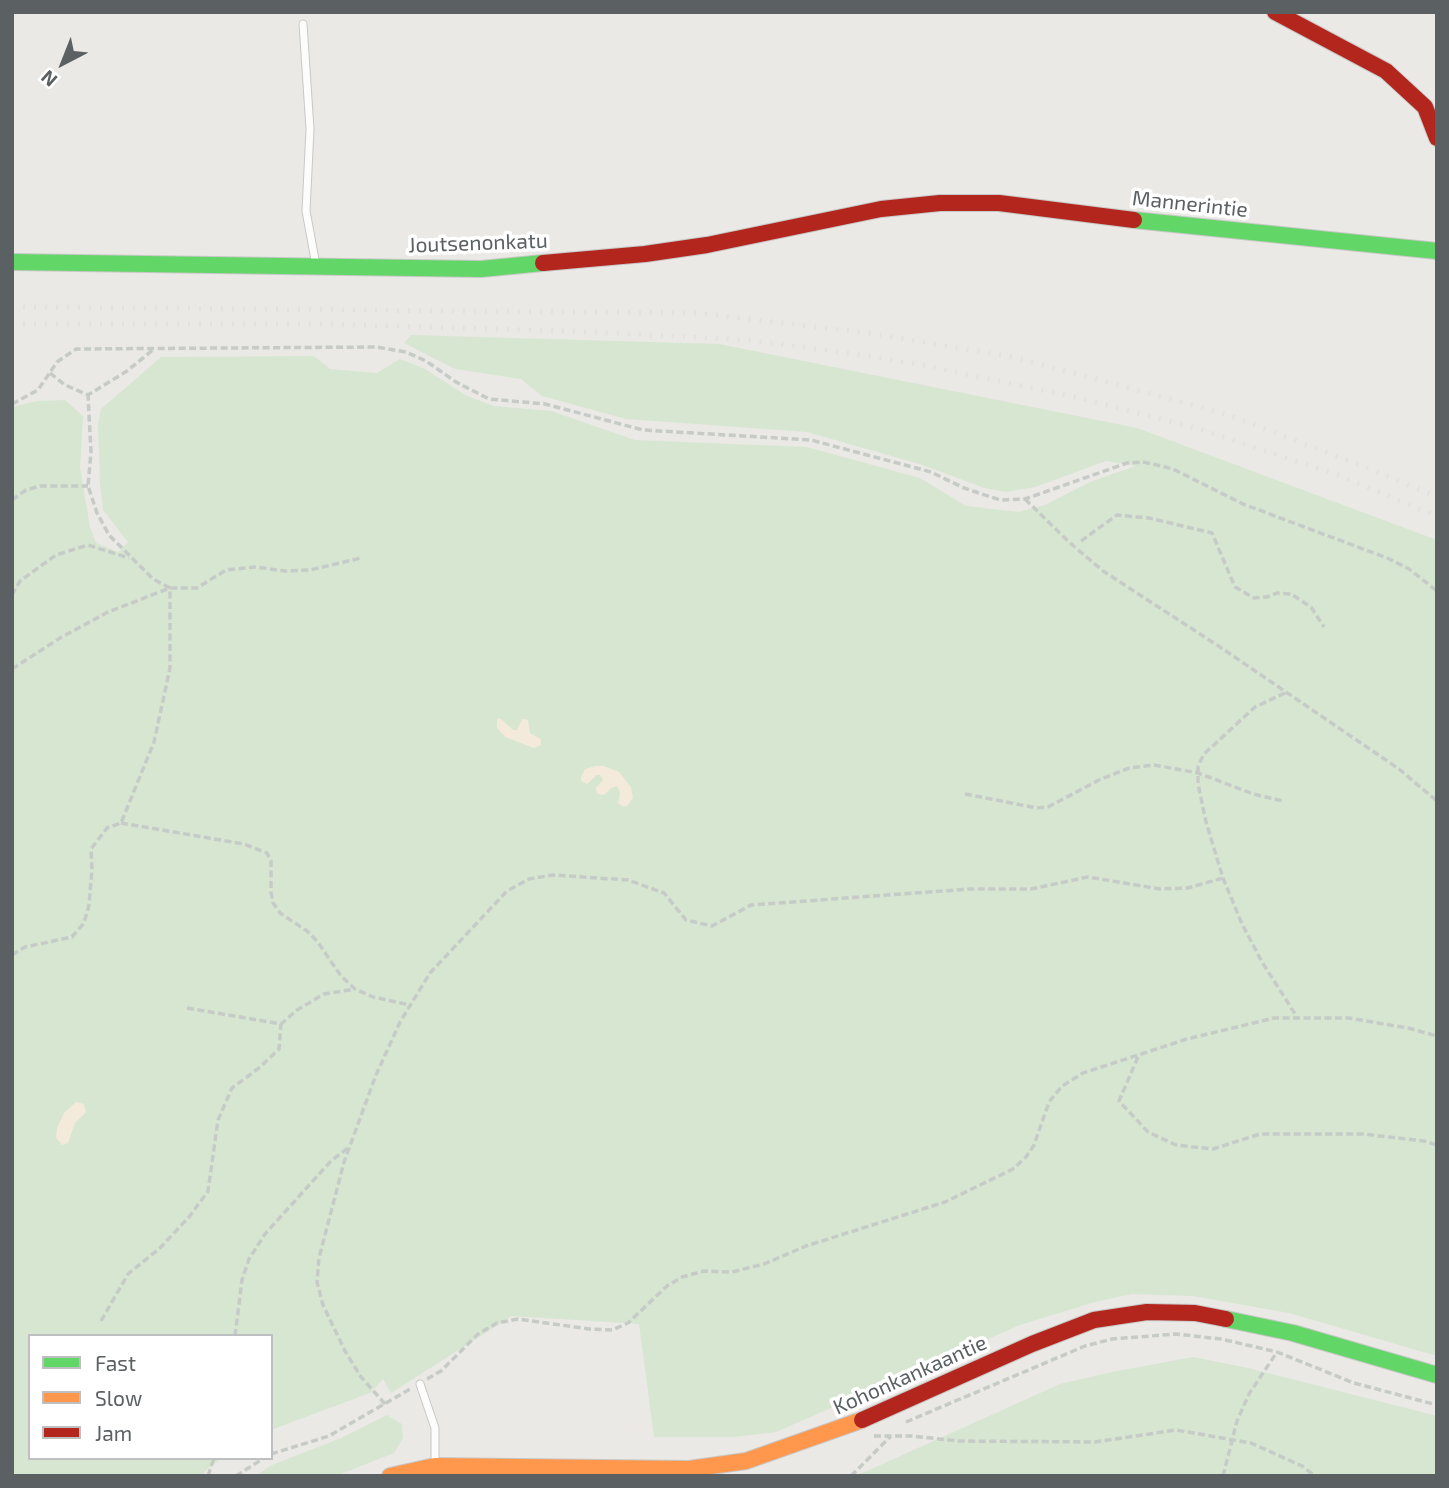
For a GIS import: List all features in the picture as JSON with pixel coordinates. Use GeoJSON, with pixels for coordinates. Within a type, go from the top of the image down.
{"type":"FeatureCollection","features":[{"type":"Feature","properties":{"kind":"street"},"geometry":{"type":"LineString","coordinates":[[1275,12],[1386,71],[1425,107],[1437,138]]}},
{"type":"Feature","properties":{"kind":"street","name":"Joutsenonkatu"},"geometry":{"type":"LineString","coordinates":[[12,262],[481,269],[645,254],[708,245],[881,209],[940,203]]}},
{"type":"Feature","properties":{"kind":"street","name":"Mannerintie"},"geometry":{"type":"LineString","coordinates":[[940,203],[999,203],[1179,225],[1437,251]]}},
{"type":"Feature","properties":{"kind":"street","name":"Kohonkankaantie"},"geometry":{"type":"LineString","coordinates":[[390,1476],[435,1466],[689,1469],[746,1461],[850,1425],[1032,1344],[1094,1320],[1147,1312],[1195,1313],[1293,1333],[1437,1375]]}},
{"type":"Feature","properties":{"kind":"lane"},"geometry":{"type":"LineString","coordinates":[[303,24],[310,129],[306,211],[316,266]]}},
{"type":"Feature","properties":{"kind":"lane"},"geometry":{"type":"LineString","coordinates":[[419,1384],[435,1428],[435,1466]]}},
{"type":"Feature","properties":{"kind":"path"},"geometry":{"type":"LineString","coordinates":[[12,404],[38,390],[57,362],[76,349],[377,347],[406,352],[426,360],[456,382],[489,399],[545,404],[643,430],[811,440],[931,472],[964,488],[1000,500],[1025,499],[1127,463],[1157,464],[1173,469],[1243,504],[1387,558],[1409,569],[1437,591]]}},
{"type":"Feature","properties":{"kind":"path"},"geometry":{"type":"LineString","coordinates":[[88,395],[127,371],[156,348]]}},
{"type":"Feature","properties":{"kind":"path"},"geometry":{"type":"LineString","coordinates":[[50,373],[88,395]]}},
{"type":"Feature","properties":{"kind":"path"},"geometry":{"type":"LineString","coordinates":[[88,395],[88,486],[97,513],[109,535],[131,559],[152,579],[170,588]]}},
{"type":"Feature","properties":{"kind":"path"},"geometry":{"type":"LineString","coordinates":[[12,500],[26,490],[40,486],[88,486]]}},
{"type":"Feature","properties":{"kind":"path"},"geometry":{"type":"LineString","coordinates":[[1025,499],[1103,571],[1399,769],[1437,802]]}},
{"type":"Feature","properties":{"kind":"path"},"geometry":{"type":"LineString","coordinates":[[1080,541],[1118,515],[1149,518],[1212,533],[1235,587],[1254,598],[1277,593],[1291,594],[1311,607],[1324,627]]}},
{"type":"Feature","properties":{"kind":"path"},"geometry":{"type":"LineString","coordinates":[[12,595],[20,581],[57,555],[88,545],[131,559]]}},
{"type":"Feature","properties":{"kind":"path"},"geometry":{"type":"LineString","coordinates":[[12,669],[60,638],[108,612],[170,588],[197,588],[226,570],[310,570],[362,558]]}},
{"type":"Feature","properties":{"kind":"path"},"geometry":{"type":"LineString","coordinates":[[121,823],[154,742],[170,668],[170,588]]}},
{"type":"Feature","properties":{"kind":"path"},"geometry":{"type":"LineString","coordinates":[[1285,693],[1255,707],[1204,754],[1198,766],[1198,784],[1223,878],[1242,924],[1262,962],[1297,1017]]}},
{"type":"Feature","properties":{"kind":"path"},"geometry":{"type":"LineString","coordinates":[[965,794],[1037,808],[1048,807],[1099,779],[1129,768],[1154,765],[1198,773],[1253,794],[1283,801]]}},
{"type":"Feature","properties":{"kind":"path"},"geometry":{"type":"LineString","coordinates":[[12,956],[25,947],[55,942],[72,937],[78,932],[84,923],[89,905],[91,849],[107,828],[121,823],[244,844],[267,853],[271,861],[273,903],[279,913],[307,931],[341,976],[355,989],[373,997],[410,1005]]}},
{"type":"Feature","properties":{"kind":"path"},"geometry":{"type":"LineString","coordinates":[[385,1404],[361,1377],[323,1305],[317,1282],[319,1258],[350,1147],[376,1075],[400,1022],[430,974],[507,891],[529,879],[553,875],[628,880],[664,893],[686,920],[712,926],[751,905],[956,890],[1031,889],[1088,877],[1160,889],[1188,888],[1223,878]]}},
{"type":"Feature","properties":{"kind":"path"},"geometry":{"type":"LineString","coordinates":[[101,1321],[128,1274],[160,1248],[189,1217],[208,1191],[218,1120],[232,1088],[279,1049],[281,1024],[297,1010],[324,994],[355,989]]}},
{"type":"Feature","properties":{"kind":"path"},"geometry":{"type":"LineString","coordinates":[[187,1008],[281,1024]]}},
{"type":"Feature","properties":{"kind":"path"},"geometry":{"type":"LineString","coordinates":[[273,1453],[329,1436],[385,1404],[441,1371],[478,1334],[497,1323],[519,1319],[589,1329],[612,1329],[628,1323],[667,1286],[682,1277],[704,1271],[732,1272],[764,1264],[806,1246],[945,1202],[1013,1169],[1026,1157],[1034,1145],[1049,1102],[1062,1086],[1083,1073],[1187,1039],[1274,1018],[1349,1018],[1437,1035]]}},
{"type":"Feature","properties":{"kind":"path"},"geometry":{"type":"LineString","coordinates":[[1138,1057],[1119,1101],[1148,1132],[1176,1145],[1213,1149],[1260,1134],[1363,1134],[1424,1140],[1437,1145]]}},
{"type":"Feature","properties":{"kind":"path"},"geometry":{"type":"LineString","coordinates":[[235,1334],[242,1280],[249,1259],[265,1234],[331,1161],[350,1147]]}},
{"type":"Feature","properties":{"kind":"path"},"geometry":{"type":"LineString","coordinates":[[900,1425],[1085,1346],[1112,1339],[1176,1334],[1221,1339],[1278,1352],[1354,1383],[1437,1405]]}},
{"type":"Feature","properties":{"kind":"path"},"geometry":{"type":"LineString","coordinates":[[1223,1476],[1237,1421],[1249,1394],[1278,1352]]}},
{"type":"Feature","properties":{"kind":"path"},"geometry":{"type":"LineString","coordinates":[[887,1430],[874,1436],[958,1441],[1095,1442],[1176,1430],[1251,1443],[1302,1466],[1315,1476]]}},
{"type":"Feature","properties":{"kind":"path"},"geometry":{"type":"LineString","coordinates":[[851,1476],[891,1436]]}},
{"type":"Feature","properties":{"kind":"path"},"geometry":{"type":"LineString","coordinates":[[236,1476],[261,1460]]}},
{"type":"Feature","properties":{"kind":"green space"},"geometry":{"type":"Polygon","coordinates":[[[411,335],[719,344],[1137,428],[1437,540],[1437,1356],[1289,1313],[1193,1296],[1132,1294],[1095,1302],[1020,1325],[776,1432],[733,1437],[654,1437],[639,1324],[512,1316],[391,1393],[383,1379],[370,1393],[273,1429],[273,1334],[28,1334],[28,1460],[219,1460],[202,1476],[12,1476],[12,407],[37,401],[65,400],[83,416],[80,467],[90,527],[96,543],[118,552],[128,542],[103,510],[98,424],[101,409],[161,357],[314,356],[330,369],[377,373],[400,359],[425,369],[467,396],[494,406],[551,411],[635,440],[807,447],[920,478],[966,506],[1019,512],[1045,505],[1090,482],[1136,466],[1106,461],[1035,487],[1006,492],[984,488],[923,465],[807,432],[626,419],[542,396],[521,379],[455,369],[404,343],[411,335]]]}},
{"type":"Feature","properties":{"kind":"green space"},"geometry":{"type":"Polygon","coordinates":[[[1193,1357],[1248,1368],[1437,1416],[1437,1476],[852,1476],[1060,1384],[1193,1357]]]}},
{"type":"Feature","properties":{"kind":"green space"},"geometry":{"type":"Polygon","coordinates":[[[387,1415],[402,1424],[403,1438],[394,1453],[336,1476],[255,1476],[272,1465],[341,1438],[387,1415]]]}},
{"type":"Feature","properties":{"kind":"sand"},"geometry":{"type":"Polygon","coordinates":[[[500,718],[513,730],[517,730],[522,719],[528,720],[530,733],[541,739],[541,745],[534,748],[505,737],[497,728],[497,719],[500,718]]]}},
{"type":"Feature","properties":{"kind":"sand"},"geometry":{"type":"Polygon","coordinates":[[[604,766],[619,772],[631,787],[633,798],[627,806],[618,803],[620,792],[617,786],[604,795],[597,794],[596,788],[603,780],[600,775],[587,784],[581,781],[585,769],[604,766]]]}},
{"type":"Feature","properties":{"kind":"sand"},"geometry":{"type":"Polygon","coordinates":[[[76,1102],[84,1104],[86,1112],[75,1123],[68,1143],[62,1145],[56,1138],[57,1128],[64,1113],[76,1102]]]}},
{"type":"Feature","properties":{"kind":"railway"},"geometry":{"type":"LineString","coordinates":[[12,307],[696,313],[869,333],[1013,357],[1226,414],[1437,497]]}},
{"type":"Feature","properties":{"kind":"railway"},"geometry":{"type":"LineString","coordinates":[[12,324],[328,324],[591,332],[746,340],[856,354],[1084,399],[1202,430],[1335,474],[1437,516]]}},
{"type":"Feature","properties":{"kind":"traffic: fast"},"geometry":{"type":"LineString","coordinates":[[1134,220],[1437,251]]}},
{"type":"Feature","properties":{"kind":"traffic: fast"},"geometry":{"type":"LineString","coordinates":[[12,262],[481,269],[543,263]]}},
{"type":"Feature","properties":{"kind":"traffic: fast"},"geometry":{"type":"LineString","coordinates":[[1226,1319],[1293,1333],[1437,1375]]}},
{"type":"Feature","properties":{"kind":"traffic: slow"},"geometry":{"type":"LineString","coordinates":[[390,1476],[435,1466],[689,1469],[746,1461],[862,1420]]}},
{"type":"Feature","properties":{"kind":"traffic: jam"},"geometry":{"type":"LineString","coordinates":[[1275,12],[1386,71],[1425,107],[1437,138]]}},
{"type":"Feature","properties":{"kind":"traffic: jam"},"geometry":{"type":"LineString","coordinates":[[543,263],[645,254],[707,245],[881,209],[940,203],[999,203],[1134,220]]}},
{"type":"Feature","properties":{"kind":"traffic: jam"},"geometry":{"type":"LineString","coordinates":[[862,1420],[1032,1344],[1094,1320],[1147,1312],[1195,1313],[1226,1319]]}}]}
